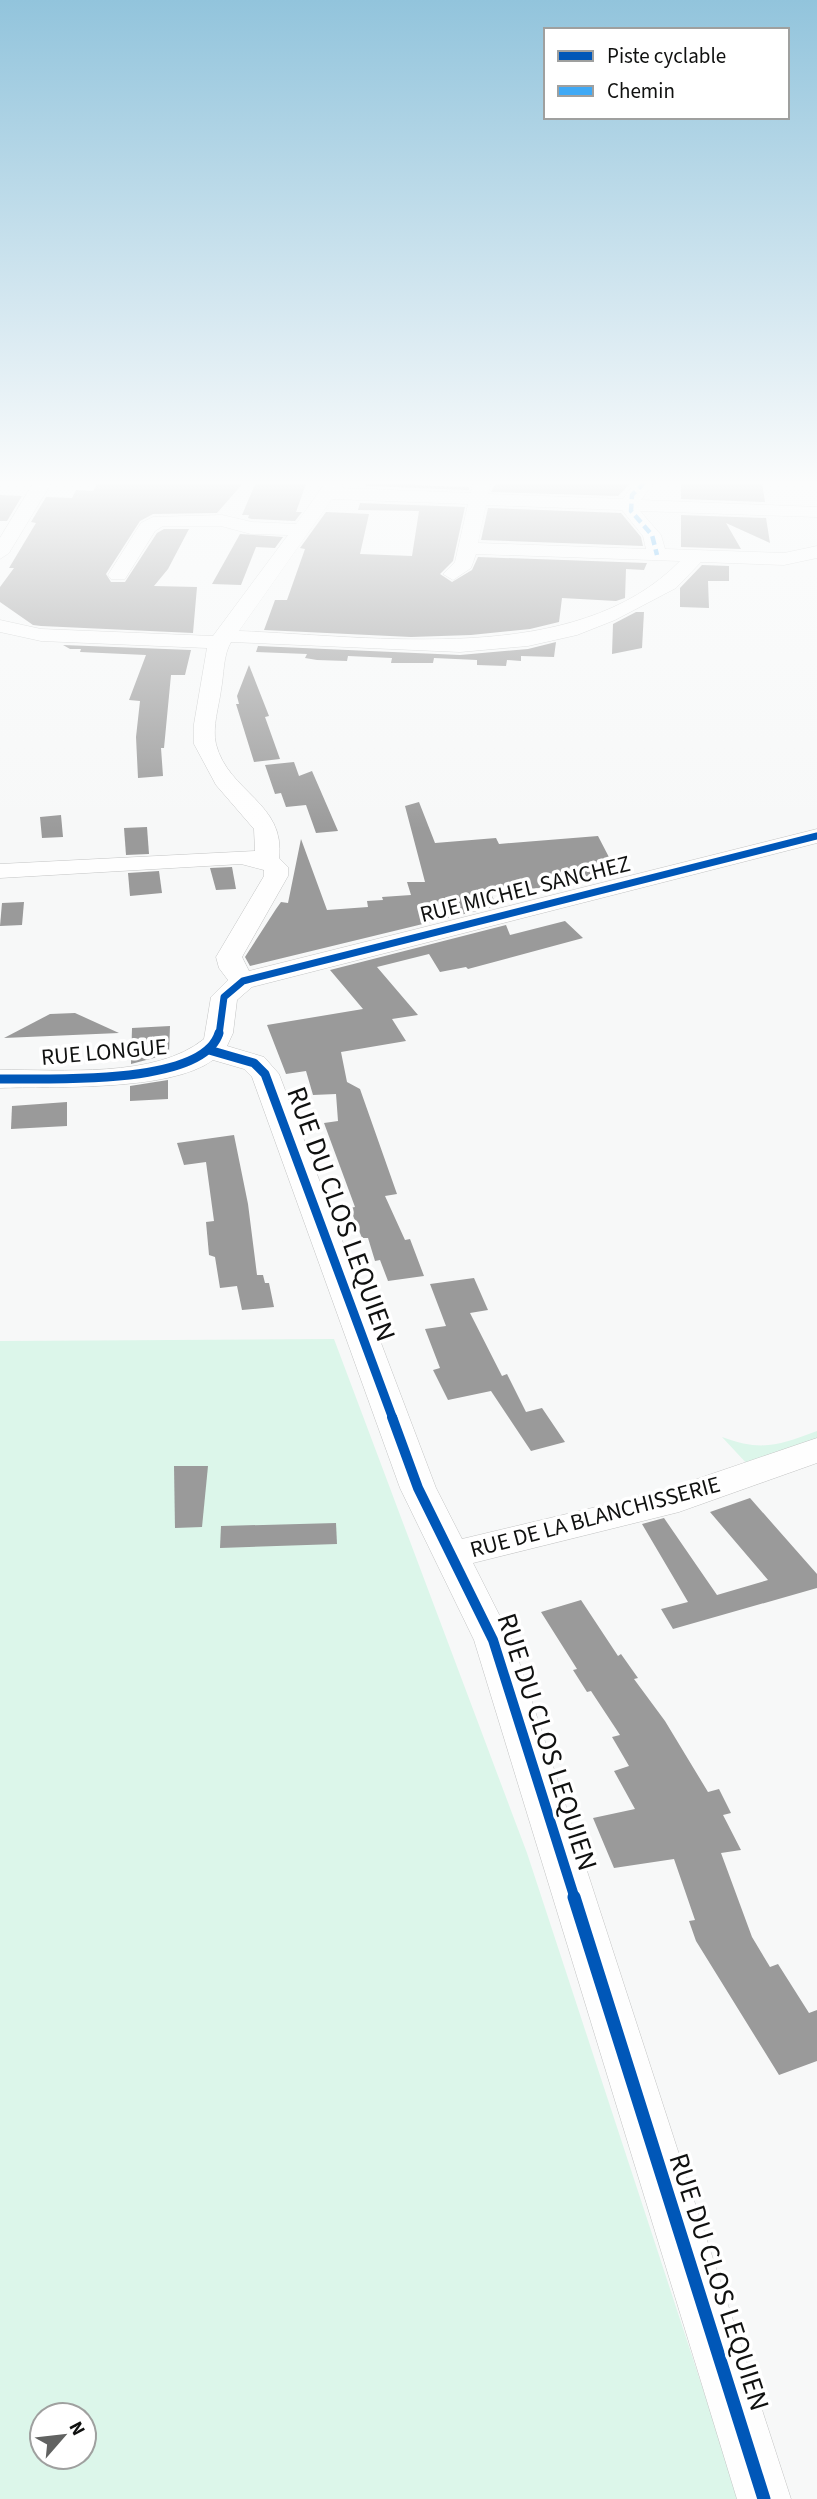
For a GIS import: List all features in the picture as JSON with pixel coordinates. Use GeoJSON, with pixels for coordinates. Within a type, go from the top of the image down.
{"type":"FeatureCollection","features":[{"type":"Feature","properties":{"kind":"street"},"geometry":{"type":"LineString","coordinates":[[250,599],[221,639],[205,724],[205,744],[224,780],[266,827],[270,839],[266,860]]}},
{"type":"Feature","properties":{"kind":"street"},"geometry":{"type":"LineString","coordinates":[[0,626],[41,635],[460,646],[528,640],[570,631],[641,599]]}},
{"type":"Feature","properties":{"kind":"street","name":"RUE MICHEL SANCHEZ"},"geometry":{"type":"LineString","coordinates":[[243,981],[817,836]]}},
{"type":"Feature","properties":{"kind":"street"},"geometry":{"type":"LineString","coordinates":[[0,871],[241,857],[266,860],[276,867],[276,876],[229,957],[232,968],[243,981],[225,997],[220,1031],[209,1050]]}},
{"type":"Feature","properties":{"kind":"street","name":"RUE LONGUE"},"geometry":{"type":"LineString","coordinates":[[0,1079],[154,1072],[180,1066],[209,1050]]}},
{"type":"Feature","properties":{"kind":"street","name":"RUE DU CLOS LEQUIEN"},"geometry":{"type":"LineString","coordinates":[[209,1050],[254,1063],[265,1074],[418,1488],[493,1640],[764,2499]]}},
{"type":"Feature","properties":{"kind":"street","name":"RUE DE LA BLANCHISSERIE"},"geometry":{"type":"LineString","coordinates":[[451,1555],[683,1498],[817,1451]]}},
{"type":"Feature","properties":{"kind":"green space"},"geometry":{"type":"Polygon","coordinates":[[[334,1339],[527,1853],[739,2499],[0,2499],[0,1341],[334,1339]]]}},
{"type":"Feature","properties":{"kind":"green space"},"geometry":{"type":"Polygon","coordinates":[[[817,1431],[817,1443],[749,1466],[722,1437],[748,1444],[770,1445],[817,1431]]]}},
{"type":"Feature","properties":{"kind":"building"},"geometry":{"type":"Polygon","coordinates":[[[0,599],[196,599],[193,633],[33,625],[0,602],[0,599]]]}},
{"type":"Feature","properties":{"kind":"building"},"geometry":{"type":"Polygon","coordinates":[[[562,599],[559,622],[530,629],[411,637],[264,630],[275,600],[562,599]]]}},
{"type":"Feature","properties":{"kind":"building"},"geometry":{"type":"Polygon","coordinates":[[[573,599],[623,599],[616,601],[573,599]]]}},
{"type":"Feature","properties":{"kind":"building"},"geometry":{"type":"Polygon","coordinates":[[[680,599],[709,599],[709,608],[680,607],[680,599]]]}},
{"type":"Feature","properties":{"kind":"building"},"geometry":{"type":"Polygon","coordinates":[[[636,612],[644,612],[642,648],[612,654],[613,624],[636,612]]]}},
{"type":"Feature","properties":{"kind":"building"},"geometry":{"type":"Polygon","coordinates":[[[556,642],[554,657],[521,656],[521,661],[507,660],[506,666],[477,665],[477,660],[434,658],[433,663],[391,663],[392,658],[348,656],[347,661],[317,660],[305,658],[307,654],[256,652],[258,646],[460,655],[528,649],[556,642]]]}},
{"type":"Feature","properties":{"kind":"building"},"geometry":{"type":"Polygon","coordinates":[[[63,645],[191,650],[185,675],[171,675],[164,748],[161,748],[163,776],[138,778],[136,737],[140,701],[129,700],[146,655],[80,652],[81,649],[70,649],[63,645]]]}},
{"type":"Feature","properties":{"kind":"building"},"geometry":{"type":"Polygon","coordinates":[[[249,665],[269,716],[265,717],[280,759],[254,762],[236,704],[239,704],[237,696],[249,665]]]}},
{"type":"Feature","properties":{"kind":"building"},"geometry":{"type":"Polygon","coordinates":[[[294,762],[299,776],[312,771],[338,831],[316,833],[306,805],[286,807],[281,793],[275,794],[265,765],[294,762]]]}},
{"type":"Feature","properties":{"kind":"building"},"geometry":{"type":"Polygon","coordinates":[[[419,802],[435,843],[496,838],[499,844],[598,836],[612,863],[595,865],[602,877],[548,881],[551,887],[490,892],[497,906],[250,966],[245,957],[281,902],[288,903],[301,839],[327,910],[368,907],[367,901],[411,895],[407,882],[425,882],[405,806],[419,802]]]}},
{"type":"Feature","properties":{"kind":"building"},"geometry":{"type":"Polygon","coordinates":[[[61,815],[63,837],[42,838],[40,817],[61,815]]]}},
{"type":"Feature","properties":{"kind":"building"},"geometry":{"type":"Polygon","coordinates":[[[147,827],[149,854],[126,855],[124,828],[147,827]]]}},
{"type":"Feature","properties":{"kind":"building"},"geometry":{"type":"Polygon","coordinates":[[[232,867],[236,889],[216,890],[210,868],[232,867]]]}},
{"type":"Feature","properties":{"kind":"building"},"geometry":{"type":"Polygon","coordinates":[[[159,871],[162,893],[130,896],[128,873],[159,871]]]}},
{"type":"Feature","properties":{"kind":"building"},"geometry":{"type":"Polygon","coordinates":[[[24,902],[22,925],[0,926],[2,903],[24,902]]]}},
{"type":"Feature","properties":{"kind":"building"},"geometry":{"type":"Polygon","coordinates":[[[565,921],[583,938],[468,969],[466,967],[440,972],[429,954],[377,967],[418,1015],[392,1019],[406,1041],[341,1052],[347,1082],[360,1089],[397,1194],[385,1196],[405,1240],[410,1239],[424,1276],[388,1281],[380,1260],[375,1261],[368,1238],[362,1238],[350,1208],[355,1207],[324,1123],[338,1121],[336,1094],[313,1095],[306,1071],[286,1074],[267,1025],[363,1009],[330,970],[506,925],[510,935],[565,921]]]}},
{"type":"Feature","properties":{"kind":"building"},"geometry":{"type":"Polygon","coordinates":[[[75,1013],[119,1033],[4,1038],[50,1014],[75,1013]]]}},
{"type":"Feature","properties":{"kind":"building"},"geometry":{"type":"Polygon","coordinates":[[[170,1026],[169,1054],[131,1064],[132,1028],[170,1026]]]}},
{"type":"Feature","properties":{"kind":"building"},"geometry":{"type":"Polygon","coordinates":[[[168,1080],[168,1099],[130,1101],[130,1086],[168,1080]]]}},
{"type":"Feature","properties":{"kind":"building"},"geometry":{"type":"Polygon","coordinates":[[[67,1102],[67,1126],[11,1129],[12,1106],[67,1102]]]}},
{"type":"Feature","properties":{"kind":"building"},"geometry":{"type":"Polygon","coordinates":[[[234,1135],[248,1204],[257,1275],[263,1275],[265,1283],[269,1283],[274,1307],[242,1310],[237,1286],[220,1288],[215,1257],[209,1255],[206,1222],[214,1221],[206,1162],[184,1165],[177,1143],[234,1135]]]}},
{"type":"Feature","properties":{"kind":"building"},"geometry":{"type":"Polygon","coordinates":[[[474,1278],[488,1310],[470,1313],[502,1376],[507,1374],[526,1412],[542,1408],[565,1442],[531,1451],[491,1391],[448,1400],[433,1370],[440,1368],[425,1329],[446,1326],[430,1284],[474,1278]]]}},
{"type":"Feature","properties":{"kind":"building"},"geometry":{"type":"Polygon","coordinates":[[[174,1466],[208,1466],[202,1527],[175,1528],[174,1466]]]}},
{"type":"Feature","properties":{"kind":"building"},"geometry":{"type":"Polygon","coordinates":[[[750,1498],[817,1574],[817,1588],[673,1629],[661,1609],[688,1602],[642,1524],[664,1518],[717,1595],[768,1580],[710,1512],[750,1498]]]}},
{"type":"Feature","properties":{"kind":"building"},"geometry":{"type":"Polygon","coordinates":[[[336,1523],[337,1544],[220,1548],[221,1526],[336,1523]]]}},
{"type":"Feature","properties":{"kind":"building"},"geometry":{"type":"Polygon","coordinates":[[[581,1600],[618,1656],[621,1654],[638,1678],[634,1679],[665,1721],[708,1792],[719,1789],[731,1813],[723,1815],[741,1850],[721,1853],[752,1937],[770,1967],[778,1964],[809,2013],[817,2010],[817,2061],[779,2075],[696,1941],[689,1921],[695,1920],[674,1859],[614,1868],[593,1818],[635,1809],[614,1771],[629,1766],[612,1737],[620,1735],[591,1691],[587,1692],[573,1670],[577,1669],[541,1612],[581,1600]]]}},
{"type":"Feature","properties":{"kind":"cycle path"},"geometry":{"type":"LineString","coordinates":[[0,1079],[115,1076],[176,1066],[199,1057],[215,1044],[224,997],[243,981],[817,836]]}},
{"type":"Feature","properties":{"kind":"cycle path"},"geometry":{"type":"LineString","coordinates":[[209,1050],[254,1063],[265,1074],[418,1488],[493,1640],[764,2499]]}}]}
